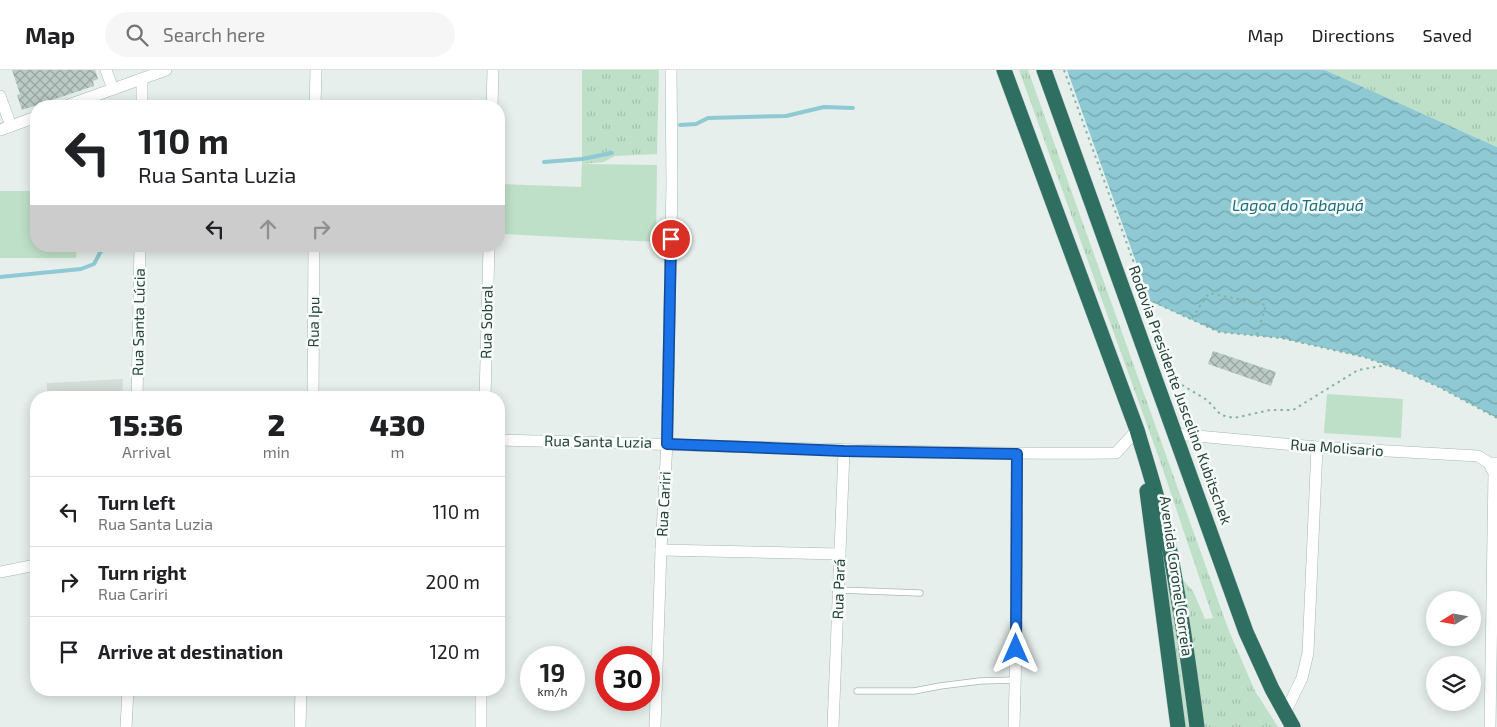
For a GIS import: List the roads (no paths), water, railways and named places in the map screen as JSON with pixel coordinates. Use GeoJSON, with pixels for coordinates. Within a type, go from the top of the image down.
{"type":"FeatureCollection","features":[{"type":"Feature","properties":{"kind":"highway"},"geometry":{"type":"LineString","coordinates":[[1004,70],[1137,430],[1154,484],[1184,630],[1197,727]]}},
{"type":"Feature","properties":{"kind":"highway","name":"Rodovia Presidente Juscelino Kubitschek"},"geometry":{"type":"LineString","coordinates":[[1044,70],[1246,632],[1257,658],[1293,727]]}},
{"type":"Feature","properties":{"kind":"highway","name":"Avenida Coronel Correia"},"geometry":{"type":"LineString","coordinates":[[1137,430],[1178,727]]}},
{"type":"Feature","properties":{"kind":"street"},"geometry":{"type":"LineString","coordinates":[[106,70],[113,89]]}},
{"type":"Feature","properties":{"kind":"street"},"geometry":{"type":"LineString","coordinates":[[83,100],[166,70]]}},
{"type":"Feature","properties":{"kind":"street"},"geometry":{"type":"LineString","coordinates":[[315,100],[316,70]]}},
{"type":"Feature","properties":{"kind":"street"},"geometry":{"type":"LineString","coordinates":[[492,100],[493,70]]}},
{"type":"Feature","properties":{"kind":"street","name":"Rua Cariri"},"geometry":{"type":"LineString","coordinates":[[655,727],[661,550],[667,444],[672,184],[671,70]]}},
{"type":"Feature","properties":{"kind":"street"},"geometry":{"type":"LineString","coordinates":[[142,78],[142,100]]}},
{"type":"Feature","properties":{"kind":"street"},"geometry":{"type":"LineString","coordinates":[[0,96],[6,128],[30,119]]}},
{"type":"Feature","properties":{"kind":"street","name":"Rua Santa Lúcia"},"geometry":{"type":"LineString","coordinates":[[137,391],[140,252]]}},
{"type":"Feature","properties":{"kind":"street","name":"Rua Ipu"},"geometry":{"type":"LineString","coordinates":[[313,391],[314,252]]}},
{"type":"Feature","properties":{"kind":"street","name":"Rua Sobral"},"geometry":{"type":"LineString","coordinates":[[485,391],[489,252]]}},
{"type":"Feature","properties":{"kind":"street","name":"Rua Santa Luzia"},"geometry":{"type":"LineString","coordinates":[[505,440],[844,451],[1017,454],[1116,453],[1137,430]]}},
{"type":"Feature","properties":{"kind":"street","name":"Rua Molisario"},"geometry":{"type":"LineString","coordinates":[[1176,434],[1316,447],[1478,456],[1493,463]]}},
{"type":"Feature","properties":{"kind":"street"},"geometry":{"type":"LineString","coordinates":[[1285,713],[1302,678],[1308,653],[1316,447]]}},
{"type":"Feature","properties":{"kind":"street","name":"Rua Pará"},"geometry":{"type":"LineString","coordinates":[[833,727],[844,451]]}},
{"type":"Feature","properties":{"kind":"street"},"geometry":{"type":"LineString","coordinates":[[1014,727],[1017,454]]}},
{"type":"Feature","properties":{"kind":"street"},"geometry":{"type":"LineString","coordinates":[[1490,727],[1493,463]]}},
{"type":"Feature","properties":{"kind":"street"},"geometry":{"type":"LineString","coordinates":[[661,550],[840,554]]}},
{"type":"Feature","properties":{"kind":"street"},"geometry":{"type":"LineString","coordinates":[[0,572],[30,566]]}},
{"type":"Feature","properties":{"kind":"street"},"geometry":{"type":"LineString","coordinates":[[126,727],[128,696]]}},
{"type":"Feature","properties":{"kind":"street"},"geometry":{"type":"LineString","coordinates":[[300,727],[302,696]]}},
{"type":"Feature","properties":{"kind":"street"},"geometry":{"type":"LineString","coordinates":[[481,696],[481,727]]}},
{"type":"Feature","properties":{"kind":"lane"},"geometry":{"type":"LineString","coordinates":[[838,590],[920,592]]}},
{"type":"Feature","properties":{"kind":"lane"},"geometry":{"type":"LineString","coordinates":[[857,691],[914,692],[972,681],[1015,680]]}},
{"type":"Feature","properties":{"kind":"water","name":"Lagoa do Tabapuá"},"geometry":{"type":"Polygon","coordinates":[[[1067,70],[1325,70],[1497,147],[1497,418],[1439,387],[1401,370],[1364,357],[1281,338],[1219,332],[1150,301],[1067,70]]]}},
{"type":"Feature","properties":{"kind":"waterway"},"geometry":{"type":"LineString","coordinates":[[680,125],[696,124],[708,118],[786,116],[824,107],[853,108]]}},
{"type":"Feature","properties":{"kind":"waterway"},"geometry":{"type":"LineString","coordinates":[[544,162],[582,159],[612,153]]}},
{"type":"Feature","properties":{"kind":"waterway"},"geometry":{"type":"LineString","coordinates":[[0,277],[81,269],[94,264],[100,252]]}}]}
